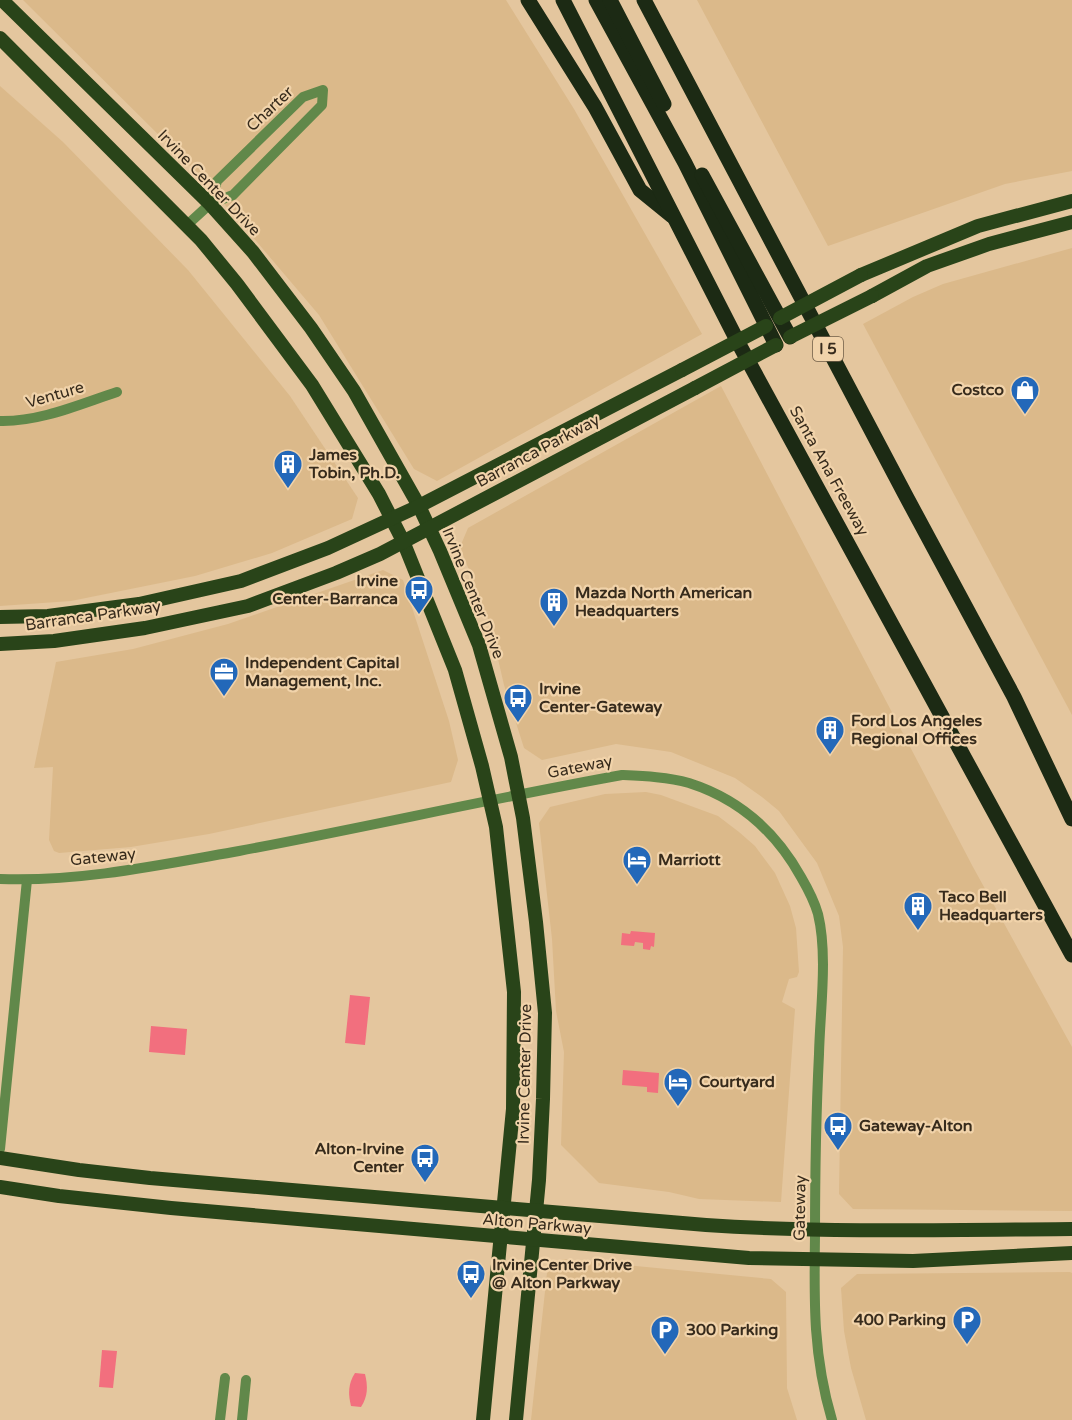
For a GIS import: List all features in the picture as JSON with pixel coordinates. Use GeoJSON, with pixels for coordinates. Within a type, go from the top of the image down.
{"type":"FeatureCollection","features":[{"type":"Feature","properties":{"kind":"highway"},"geometry":{"type":"LineString","coordinates":[[528,0],[595,107],[640,190],[677,220]]}},
{"type":"Feature","properties":{"kind":"highway","name":"Santa Ana Freeway"},"geometry":{"type":"LineString","coordinates":[[563,0],[740,346],[1072,955]]}},
{"type":"Feature","properties":{"kind":"highway"},"geometry":{"type":"LineString","coordinates":[[596,0],[689,161]]}},
{"type":"Feature","properties":{"kind":"highway"},"geometry":{"type":"LineString","coordinates":[[610,0],[689,161],[773,322],[776,345]]}},
{"type":"Feature","properties":{"kind":"highway","name":"I 5"},"geometry":{"type":"LineString","coordinates":[[644,0],[1014,697],[1072,819]]}},
{"type":"Feature","properties":{"kind":"highway"},"geometry":{"type":"LineString","coordinates":[[773,322],[790,337]]}},
{"type":"Feature","properties":{"kind":"highway"},"geometry":{"type":"LineString","coordinates":[[1014,697],[1072,799]]}},
{"type":"Feature","properties":{"kind":"main road","name":"Irvine Center Drive"},"geometry":{"type":"LineString","coordinates":[[2,0],[210,204],[253,252],[311,328],[354,391],[419,506],[479,645],[511,757],[524,818],[545,1013],[542,1129],[516,1420]]}},
{"type":"Feature","properties":{"kind":"main road","name":"Irvine Center Drive"},"geometry":{"type":"LineString","coordinates":[[0,38],[187,225],[237,284],[312,386],[379,494],[403,541],[454,670],[496,827],[513,992],[513,1108],[483,1420]]}},
{"type":"Feature","properties":{"kind":"main road","name":"Barranca Parkway"},"geometry":{"type":"LineString","coordinates":[[0,617],[48,616],[139,604],[241,581],[328,548],[419,506],[861,275],[978,226],[1072,201]]}},
{"type":"Feature","properties":{"kind":"main road","name":"Barranca Parkway"},"geometry":{"type":"LineString","coordinates":[[0,644],[54,641],[145,628],[248,606],[336,573],[380,554],[927,266],[988,244],[1072,222]]}},
{"type":"Feature","properties":{"kind":"main road","name":"Alton Parkway"},"geometry":{"type":"LineString","coordinates":[[0,1158],[132,1176],[711,1225],[926,1231],[1072,1229]]}},
{"type":"Feature","properties":{"kind":"main road","name":"Alton Parkway"},"geometry":{"type":"LineString","coordinates":[[0,1187],[105,1201],[705,1255],[814,1261],[933,1261],[1072,1253]]}},
{"type":"Feature","properties":{"kind":"street","name":"Charter"},"geometry":{"type":"LineString","coordinates":[[187,225],[210,204],[233,195],[322,105],[323,90],[303,97],[217,181],[210,204]]}},
{"type":"Feature","properties":{"kind":"street","name":"Venture"},"geometry":{"type":"LineString","coordinates":[[0,422],[57,412],[117,392]]}},
{"type":"Feature","properties":{"kind":"street","name":"Gateway"},"geometry":{"type":"LineString","coordinates":[[0,879],[27,880],[144,868],[622,774],[662,777],[687,783],[726,799],[760,823],[783,848],[811,895],[820,928],[822,979],[814,1261],[815,1341],[825,1399],[832,1420]]}},
{"type":"Feature","properties":{"kind":"street"},"geometry":{"type":"LineString","coordinates":[[0,1149],[27,880]]}},
{"type":"Feature","properties":{"kind":"street"},"geometry":{"type":"LineString","coordinates":[[220,1420],[225,1378]]}},
{"type":"Feature","properties":{"kind":"street"},"geometry":{"type":"LineString","coordinates":[[242,1420],[246,1380]]}},
{"type":"Feature","properties":{"kind":"shaded area"},"geometry":{"type":"Polygon","coordinates":[[[23,0],[506,0],[574,109],[702,334],[437,481],[414,469],[319,315],[234,215],[192,168],[23,0]]]}},
{"type":"Feature","properties":{"kind":"shaded area"},"geometry":{"type":"Polygon","coordinates":[[[697,0],[1072,0],[1072,171],[1005,184],[828,246],[697,0]]]}},
{"type":"Feature","properties":{"kind":"shaded area"},"geometry":{"type":"Polygon","coordinates":[[[0,86],[63,142],[188,270],[290,396],[358,498],[352,519],[272,553],[195,576],[71,601],[0,606],[0,86]]]}},
{"type":"Feature","properties":{"kind":"shaded area"},"geometry":{"type":"Polygon","coordinates":[[[1072,248],[1072,715],[863,324],[943,284],[1072,248]]]}},
{"type":"Feature","properties":{"kind":"shaded area"},"geometry":{"type":"Polygon","coordinates":[[[721,386],[973,867],[1072,1047],[1072,1211],[853,1209],[839,1194],[843,947],[839,916],[817,863],[779,811],[762,797],[735,778],[671,752],[616,744],[542,760],[524,748],[504,685],[490,624],[460,547],[468,528],[721,386]]]}},
{"type":"Feature","properties":{"kind":"shaded area"},"geometry":{"type":"Polygon","coordinates":[[[383,570],[403,580],[449,721],[458,760],[451,782],[209,834],[131,847],[59,853],[54,851],[49,840],[53,767],[34,768],[56,662],[133,649],[228,624],[383,570]]]}},
{"type":"Feature","properties":{"kind":"shaded area"},"geometry":{"type":"Polygon","coordinates":[[[646,792],[661,795],[718,816],[739,832],[755,846],[775,873],[790,906],[796,928],[799,972],[797,977],[789,979],[782,1002],[795,1009],[781,1202],[699,1199],[669,1192],[599,1183],[561,1145],[564,1052],[556,1011],[552,939],[539,823],[550,807],[605,794],[646,792]]]}},
{"type":"Feature","properties":{"kind":"shaded area"},"geometry":{"type":"Polygon","coordinates":[[[631,931],[655,933],[654,947],[651,946],[650,950],[643,949],[643,943],[635,942],[634,946],[621,945],[622,933],[630,934],[631,931]]]}},
{"type":"Feature","properties":{"kind":"shaded area"},"geometry":{"type":"Polygon","coordinates":[[[350,995],[370,997],[365,1045],[345,1043],[350,995]]]}},
{"type":"Feature","properties":{"kind":"shaded area"},"geometry":{"type":"Polygon","coordinates":[[[151,1026],[187,1029],[185,1055],[149,1052],[151,1026]]]}},
{"type":"Feature","properties":{"kind":"shaded area"},"geometry":{"type":"Polygon","coordinates":[[[623,1070],[659,1073],[658,1093],[647,1092],[647,1087],[622,1085],[623,1070]]]}},
{"type":"Feature","properties":{"kind":"shaded area"},"geometry":{"type":"Polygon","coordinates":[[[563,1259],[771,1279],[786,1292],[787,1388],[797,1420],[531,1420],[547,1273],[563,1259]]]}},
{"type":"Feature","properties":{"kind":"shaded area"},"geometry":{"type":"Polygon","coordinates":[[[1072,1273],[1072,1420],[866,1420],[851,1368],[844,1331],[841,1288],[857,1274],[1072,1273]]]}},
{"type":"Feature","properties":{"kind":"shaded area"},"geometry":{"type":"Polygon","coordinates":[[[102,1350],[117,1351],[113,1388],[99,1387],[102,1350]]]}},
{"type":"Feature","properties":{"kind":"shaded area"},"geometry":{"type":"Polygon","coordinates":[[[355,1373],[365,1374],[366,1378],[366,1395],[361,1407],[351,1406],[350,1402],[350,1385],[355,1373]]]}},
{"type":"Feature","properties":{"kind":"place","name":"Costco"},"geometry":{"type":"Point","coordinates":[1025,416]}},
{"type":"Feature","properties":{"kind":"place","name":"James Tobin, Ph.D."},"geometry":{"type":"Point","coordinates":[288,490]}},
{"type":"Feature","properties":{"kind":"place","name":"Irvine Center-Barranca"},"geometry":{"type":"Point","coordinates":[419,616]}},
{"type":"Feature","properties":{"kind":"place","name":"Mazda North American Headquarters"},"geometry":{"type":"Point","coordinates":[554,628]}},
{"type":"Feature","properties":{"kind":"place","name":"Independent Capital Management, Inc."},"geometry":{"type":"Point","coordinates":[224,698]}},
{"type":"Feature","properties":{"kind":"place","name":"Irvine Center-Gateway"},"geometry":{"type":"Point","coordinates":[518,724]}},
{"type":"Feature","properties":{"kind":"place","name":"Ford Los Angeles Regional Offices"},"geometry":{"type":"Point","coordinates":[830,756]}},
{"type":"Feature","properties":{"kind":"place","name":"Marriott"},"geometry":{"type":"Point","coordinates":[637,886]}},
{"type":"Feature","properties":{"kind":"place","name":"Taco Bell Headquarters"},"geometry":{"type":"Point","coordinates":[918,932]}},
{"type":"Feature","properties":{"kind":"place","name":"Courtyard"},"geometry":{"type":"Point","coordinates":[678,1108]}},
{"type":"Feature","properties":{"kind":"place","name":"Gateway-Alton"},"geometry":{"type":"Point","coordinates":[838,1152]}},
{"type":"Feature","properties":{"kind":"place","name":"Alton-Irvine Center"},"geometry":{"type":"Point","coordinates":[425,1184]}},
{"type":"Feature","properties":{"kind":"place","name":"Irvine Center Drive @ Alton Parkway"},"geometry":{"type":"Point","coordinates":[471,1300]}},
{"type":"Feature","properties":{"kind":"place","name":"400 Parking"},"geometry":{"type":"Point","coordinates":[967,1346]}},
{"type":"Feature","properties":{"kind":"place","name":"300 Parking"},"geometry":{"type":"Point","coordinates":[665,1356]}}]}
